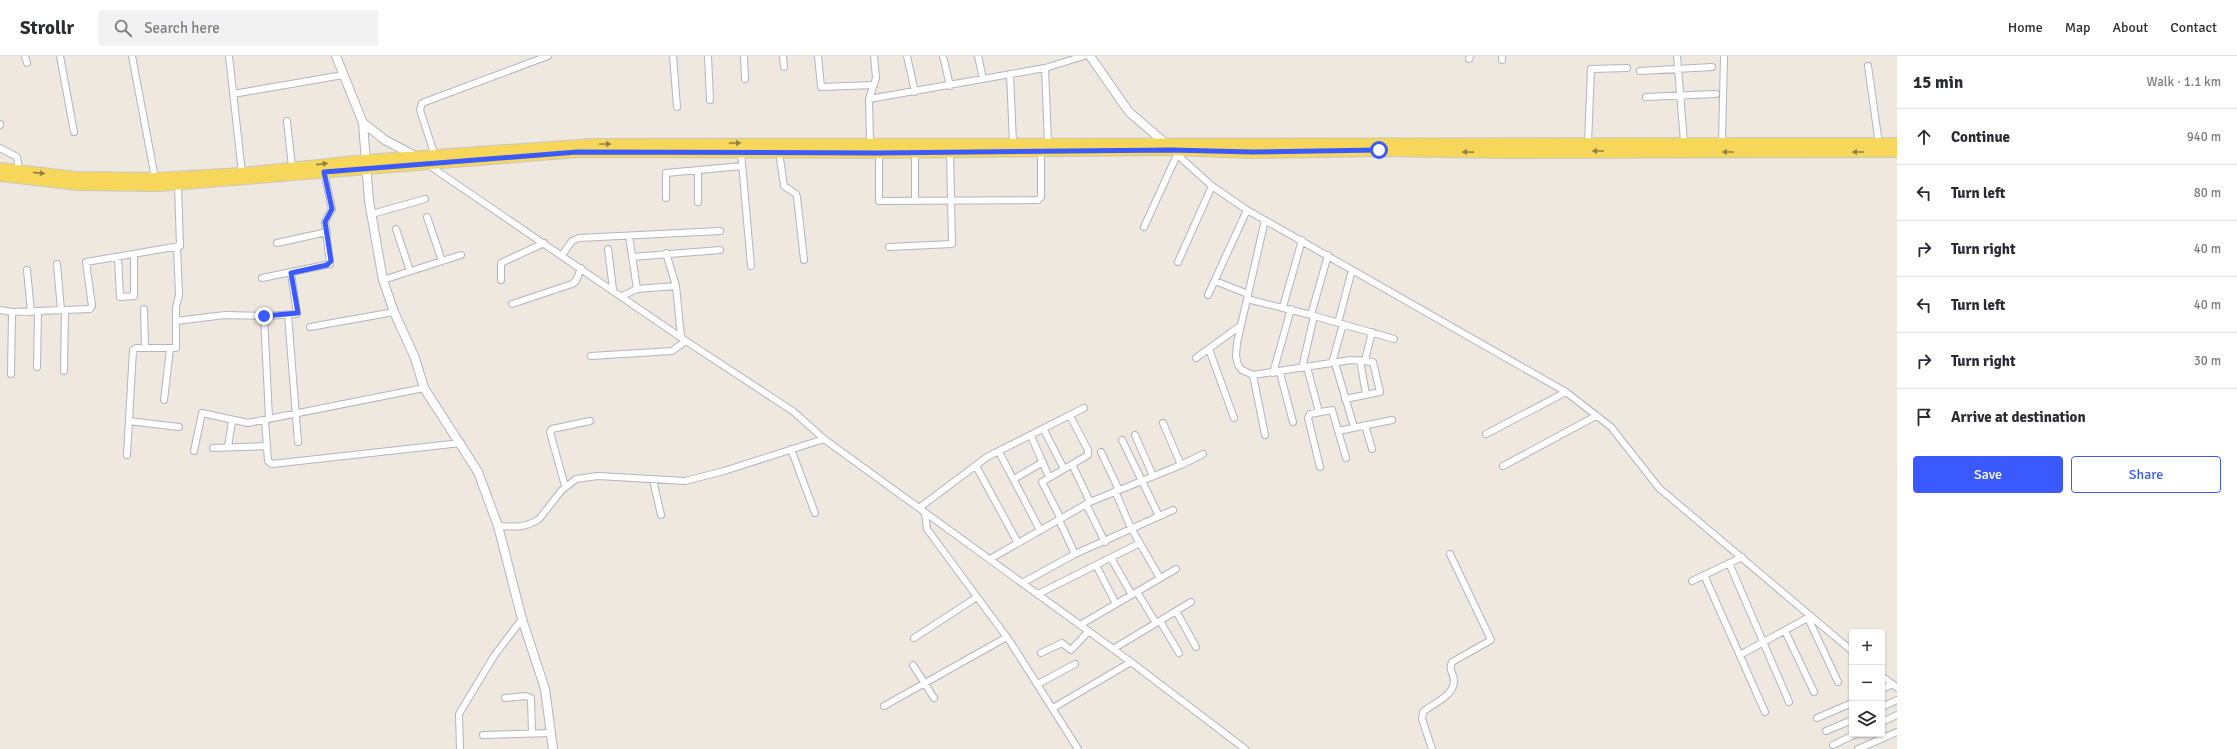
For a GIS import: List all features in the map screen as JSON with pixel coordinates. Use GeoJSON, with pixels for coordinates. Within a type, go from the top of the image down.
{"type":"FeatureCollection","features":[{"type":"Feature","properties":{"kind":"main road"},"geometry":{"type":"LineString","coordinates":[[0,168],[76,177],[155,178],[242,173],[292,167],[365,164],[428,165],[577,152],[879,153],[1684,142],[1897,143]]}},
{"type":"Feature","properties":{"kind":"main road"},"geometry":{"type":"LineString","coordinates":[[0,176],[82,186],[178,184],[324,172],[365,164],[435,156],[592,144],[1048,143],[1171,149]]}},
{"type":"Feature","properties":{"kind":"main road"},"geometry":{"type":"LineString","coordinates":[[1369,147],[1897,152]]}},
{"type":"Feature","properties":{"kind":"street"},"geometry":{"type":"LineString","coordinates":[[25,56],[27,63]]}},
{"type":"Feature","properties":{"kind":"street"},"geometry":{"type":"LineString","coordinates":[[60,56],[74,132]]}},
{"type":"Feature","properties":{"kind":"street"},"geometry":{"type":"LineString","coordinates":[[132,56],[155,178]]}},
{"type":"Feature","properties":{"kind":"street"},"geometry":{"type":"LineString","coordinates":[[229,56],[242,173]]}},
{"type":"Feature","properties":{"kind":"street"},"geometry":{"type":"LineString","coordinates":[[336,56],[363,123],[366,144],[365,164],[383,280],[394,312],[415,358],[424,388],[461,443],[478,472],[498,526],[522,620],[545,689],[553,749]]}},
{"type":"Feature","properties":{"kind":"street"},"geometry":{"type":"LineString","coordinates":[[435,156],[420,110],[422,103],[548,56]]}},
{"type":"Feature","properties":{"kind":"street"},"geometry":{"type":"LineString","coordinates":[[673,56],[677,107]]}},
{"type":"Feature","properties":{"kind":"street"},"geometry":{"type":"LineString","coordinates":[[708,56],[710,100]]}},
{"type":"Feature","properties":{"kind":"street"},"geometry":{"type":"LineString","coordinates":[[744,56],[745,79]]}},
{"type":"Feature","properties":{"kind":"street"},"geometry":{"type":"LineString","coordinates":[[783,56],[784,67]]}},
{"type":"Feature","properties":{"kind":"street"},"geometry":{"type":"LineString","coordinates":[[818,56],[821,87],[874,84]]}},
{"type":"Feature","properties":{"kind":"street"},"geometry":{"type":"LineString","coordinates":[[870,143],[869,99],[876,78],[874,56]]}},
{"type":"Feature","properties":{"kind":"street"},"geometry":{"type":"LineString","coordinates":[[907,56],[915,92]]}},
{"type":"Feature","properties":{"kind":"street"},"geometry":{"type":"LineString","coordinates":[[943,56],[950,86]]}},
{"type":"Feature","properties":{"kind":"street"},"geometry":{"type":"LineString","coordinates":[[978,56],[983,79]]}},
{"type":"Feature","properties":{"kind":"street"},"geometry":{"type":"LineString","coordinates":[[869,99],[950,86],[1045,68],[1084,56]]}},
{"type":"Feature","properties":{"kind":"street"},"geometry":{"type":"LineString","coordinates":[[1090,56],[1129,112],[1212,186],[1246,210],[1302,240],[1566,392],[1611,427],[1659,488],[1742,557],[1809,617],[1849,648]]}},
{"type":"Feature","properties":{"kind":"street"},"geometry":{"type":"LineString","coordinates":[[1677,56],[1684,142]]}},
{"type":"Feature","properties":{"kind":"street"},"geometry":{"type":"LineString","coordinates":[[1722,143],[1724,56]]}},
{"type":"Feature","properties":{"kind":"street"},"geometry":{"type":"LineString","coordinates":[[1868,66],[1879,144]]}},
{"type":"Feature","properties":{"kind":"street"},"geometry":{"type":"LineString","coordinates":[[1640,71],[1712,67]]}},
{"type":"Feature","properties":{"kind":"street"},"geometry":{"type":"LineString","coordinates":[[1045,68],[1048,143]]}},
{"type":"Feature","properties":{"kind":"street"},"geometry":{"type":"LineString","coordinates":[[1588,143],[1591,69],[1627,68]]}},
{"type":"Feature","properties":{"kind":"street"},"geometry":{"type":"LineString","coordinates":[[1010,74],[1013,143]]}},
{"type":"Feature","properties":{"kind":"street"},"geometry":{"type":"LineString","coordinates":[[233,94],[343,75]]}},
{"type":"Feature","properties":{"kind":"street"},"geometry":{"type":"LineString","coordinates":[[1646,97],[1716,94]]}},
{"type":"Feature","properties":{"kind":"street"},"geometry":{"type":"LineString","coordinates":[[287,121],[292,167]]}},
{"type":"Feature","properties":{"kind":"street"},"geometry":{"type":"LineString","coordinates":[[363,123],[385,140],[418,158],[613,289],[686,341],[794,412],[824,439],[1113,649],[1245,749]]}},
{"type":"Feature","properties":{"kind":"street"},"geometry":{"type":"LineString","coordinates":[[0,148],[17,157],[19,170]]}},
{"type":"Feature","properties":{"kind":"street"},"geometry":{"type":"LineString","coordinates":[[1144,227],[1171,149]]}},
{"type":"Feature","properties":{"kind":"street"},"geometry":{"type":"LineString","coordinates":[[879,153],[879,201],[1040,200],[1041,151]]}},
{"type":"Feature","properties":{"kind":"street"},"geometry":{"type":"LineString","coordinates":[[741,152],[750,266]]}},
{"type":"Feature","properties":{"kind":"street"},"geometry":{"type":"LineString","coordinates":[[779,152],[784,186],[796,194],[797,198],[804,260]]}},
{"type":"Feature","properties":{"kind":"street"},"geometry":{"type":"LineString","coordinates":[[915,152],[915,200]]}},
{"type":"Feature","properties":{"kind":"street"},"geometry":{"type":"LineString","coordinates":[[889,247],[952,244],[950,152]]}},
{"type":"Feature","properties":{"kind":"street"},"geometry":{"type":"LineString","coordinates":[[666,198],[666,173],[742,166]]}},
{"type":"Feature","properties":{"kind":"street"},"geometry":{"type":"LineString","coordinates":[[698,170],[698,202]]}},
{"type":"Feature","properties":{"kind":"street"},"geometry":{"type":"LineString","coordinates":[[262,278],[330,264],[325,220],[331,213],[332,209],[324,172]]}},
{"type":"Feature","properties":{"kind":"street"},"geometry":{"type":"LineString","coordinates":[[127,455],[133,350],[134,348],[145,347],[170,349],[176,347],[176,307],[179,295],[177,247],[180,243],[178,184]]}},
{"type":"Feature","properties":{"kind":"street"},"geometry":{"type":"LineString","coordinates":[[1178,262],[1212,186]]}},
{"type":"Feature","properties":{"kind":"street"},"geometry":{"type":"LineString","coordinates":[[372,214],[425,199]]}},
{"type":"Feature","properties":{"kind":"street"},"geometry":{"type":"LineString","coordinates":[[1208,295],[1246,210]]}},
{"type":"Feature","properties":{"kind":"street"},"geometry":{"type":"LineString","coordinates":[[427,217],[442,261]]}},
{"type":"Feature","properties":{"kind":"street"},"geometry":{"type":"LineString","coordinates":[[1265,220],[1240,326],[1236,356],[1238,365],[1242,370],[1253,375],[1362,360],[1374,365],[1380,390],[1345,399]]}},
{"type":"Feature","properties":{"kind":"street"},"geometry":{"type":"LineString","coordinates":[[396,229],[410,271]]}},
{"type":"Feature","properties":{"kind":"street"},"geometry":{"type":"LineString","coordinates":[[277,243],[327,232]]}},
{"type":"Feature","properties":{"kind":"street"},"geometry":{"type":"LineString","coordinates":[[562,255],[575,239],[720,232]]}},
{"type":"Feature","properties":{"kind":"street"},"geometry":{"type":"LineString","coordinates":[[628,236],[637,289]]}},
{"type":"Feature","properties":{"kind":"street"},"geometry":{"type":"LineString","coordinates":[[1283,307],[1302,240]]}},
{"type":"Feature","properties":{"kind":"street"},"geometry":{"type":"LineString","coordinates":[[501,280],[501,263],[544,243]]}},
{"type":"Feature","properties":{"kind":"street"},"geometry":{"type":"LineString","coordinates":[[0,310],[12,312],[31,312],[91,308],[86,262],[177,247]]}},
{"type":"Feature","properties":{"kind":"street"},"geometry":{"type":"LineString","coordinates":[[608,249],[613,289]]}},
{"type":"Feature","properties":{"kind":"street"},"geometry":{"type":"LineString","coordinates":[[632,257],[666,252],[720,250]]}},
{"type":"Feature","properties":{"kind":"street"},"geometry":{"type":"LineString","coordinates":[[666,252],[676,286],[681,337]]}},
{"type":"Feature","properties":{"kind":"street"},"geometry":{"type":"LineString","coordinates":[[118,257],[120,297],[134,296],[134,254]]}},
{"type":"Feature","properties":{"kind":"street"},"geometry":{"type":"LineString","coordinates":[[383,280],[461,255]]}},
{"type":"Feature","properties":{"kind":"street"},"geometry":{"type":"LineString","coordinates":[[1319,412],[1304,368],[1313,315],[1328,255]]}},
{"type":"Feature","properties":{"kind":"street"},"geometry":{"type":"LineString","coordinates":[[57,264],[63,310],[64,371]]}},
{"type":"Feature","properties":{"kind":"street"},"geometry":{"type":"LineString","coordinates":[[512,304],[572,284],[576,281],[581,268]]}},
{"type":"Feature","properties":{"kind":"street"},"geometry":{"type":"LineString","coordinates":[[27,270],[31,312]]}},
{"type":"Feature","properties":{"kind":"street"},"geometry":{"type":"LineString","coordinates":[[1352,270],[1333,363],[1354,427]]}},
{"type":"Feature","properties":{"kind":"street"},"geometry":{"type":"LineString","coordinates":[[176,321],[225,314],[264,316],[288,315],[298,312],[291,273]]}},
{"type":"Feature","properties":{"kind":"street"},"geometry":{"type":"LineString","coordinates":[[1215,280],[1247,297],[1394,339]]}},
{"type":"Feature","properties":{"kind":"street"},"geometry":{"type":"LineString","coordinates":[[622,296],[637,289],[676,286]]}},
{"type":"Feature","properties":{"kind":"street"},"geometry":{"type":"LineString","coordinates":[[144,309],[145,347]]}},
{"type":"Feature","properties":{"kind":"street"},"geometry":{"type":"LineString","coordinates":[[1291,309],[1276,373],[1293,422]]}},
{"type":"Feature","properties":{"kind":"street"},"geometry":{"type":"LineString","coordinates":[[37,367],[38,311]]}},
{"type":"Feature","properties":{"kind":"street"},"geometry":{"type":"LineString","coordinates":[[11,374],[12,312]]}},
{"type":"Feature","properties":{"kind":"street"},"geometry":{"type":"LineString","coordinates":[[310,327],[394,312]]}},
{"type":"Feature","properties":{"kind":"street"},"geometry":{"type":"LineString","coordinates":[[288,315],[298,442]]}},
{"type":"Feature","properties":{"kind":"street"},"geometry":{"type":"LineString","coordinates":[[264,316],[268,461],[274,465],[461,443]]}},
{"type":"Feature","properties":{"kind":"street"},"geometry":{"type":"LineString","coordinates":[[1196,358],[1240,326]]}},
{"type":"Feature","properties":{"kind":"street"},"geometry":{"type":"LineString","coordinates":[[1366,394],[1362,360],[1372,332]]}},
{"type":"Feature","properties":{"kind":"street"},"geometry":{"type":"LineString","coordinates":[[591,356],[672,351],[686,341]]}},
{"type":"Feature","properties":{"kind":"street"},"geometry":{"type":"LineString","coordinates":[[164,400],[170,349]]}},
{"type":"Feature","properties":{"kind":"street"},"geometry":{"type":"LineString","coordinates":[[1209,349],[1234,418]]}},
{"type":"Feature","properties":{"kind":"street"},"geometry":{"type":"LineString","coordinates":[[1253,375],[1265,435]]}},
{"type":"Feature","properties":{"kind":"street"},"geometry":{"type":"LineString","coordinates":[[194,451],[202,413],[245,423],[295,412],[424,388]]}},
{"type":"Feature","properties":{"kind":"street"},"geometry":{"type":"LineString","coordinates":[[1486,434],[1566,392]]}},
{"type":"Feature","properties":{"kind":"street"},"geometry":{"type":"LineString","coordinates":[[919,508],[987,457],[1044,430],[1084,408]]}},
{"type":"Feature","properties":{"kind":"street"},"geometry":{"type":"LineString","coordinates":[[1320,467],[1308,415],[1332,410],[1346,458]]}},
{"type":"Feature","properties":{"kind":"street"},"geometry":{"type":"LineString","coordinates":[[1070,416],[1088,450],[1086,457],[1049,476],[1042,482],[1075,554]]}},
{"type":"Feature","properties":{"kind":"street"},"geometry":{"type":"LineString","coordinates":[[1503,466],[1596,416]]}},
{"type":"Feature","properties":{"kind":"street"},"geometry":{"type":"LineString","coordinates":[[228,447],[232,420]]}},
{"type":"Feature","properties":{"kind":"street"},"geometry":{"type":"LineString","coordinates":[[565,486],[550,432],[552,429],[590,420]]}},
{"type":"Feature","properties":{"kind":"street"},"geometry":{"type":"LineString","coordinates":[[1338,431],[1392,420]]}},
{"type":"Feature","properties":{"kind":"street"},"geometry":{"type":"LineString","coordinates":[[129,421],[179,428]]}},
{"type":"Feature","properties":{"kind":"street"},"geometry":{"type":"LineString","coordinates":[[1163,424],[1181,465]]}},
{"type":"Feature","properties":{"kind":"street"},"geometry":{"type":"LineString","coordinates":[[1364,425],[1372,449]]}},
{"type":"Feature","properties":{"kind":"street"},"geometry":{"type":"LineString","coordinates":[[1044,430],[1064,469]]}},
{"type":"Feature","properties":{"kind":"street"},"geometry":{"type":"LineString","coordinates":[[1135,435],[1153,476]]}},
{"type":"Feature","properties":{"kind":"street"},"geometry":{"type":"LineString","coordinates":[[1031,436],[1049,476]]}},
{"type":"Feature","properties":{"kind":"street"},"geometry":{"type":"LineString","coordinates":[[498,526],[518,527],[533,523],[539,519],[565,486],[576,479],[586,477],[678,481],[693,479],[724,471],[824,439]]}},
{"type":"Feature","properties":{"kind":"street"},"geometry":{"type":"LineString","coordinates":[[1122,440],[1140,481],[1158,516]]}},
{"type":"Feature","properties":{"kind":"street"},"geometry":{"type":"LineString","coordinates":[[213,448],[268,446]]}},
{"type":"Feature","properties":{"kind":"street"},"geometry":{"type":"LineString","coordinates":[[791,449],[815,512]]}},
{"type":"Feature","properties":{"kind":"street"},"geometry":{"type":"LineString","coordinates":[[999,452],[1040,530]]}},
{"type":"Feature","properties":{"kind":"street"},"geometry":{"type":"LineString","coordinates":[[1102,452],[1131,528],[1160,578]]}},
{"type":"Feature","properties":{"kind":"street"},"geometry":{"type":"LineString","coordinates":[[990,560],[1088,503],[1181,465],[1203,454]]}},
{"type":"Feature","properties":{"kind":"street"},"geometry":{"type":"LineString","coordinates":[[1014,478],[1043,462]]}},
{"type":"Feature","properties":{"kind":"street"},"geometry":{"type":"LineString","coordinates":[[1072,464],[1105,542]]}},
{"type":"Feature","properties":{"kind":"street"},"geometry":{"type":"LineString","coordinates":[[976,466],[1018,543]]}},
{"type":"Feature","properties":{"kind":"street"},"geometry":{"type":"LineString","coordinates":[[653,480],[661,515]]}},
{"type":"Feature","properties":{"kind":"street"},"geometry":{"type":"LineString","coordinates":[[1022,582],[1075,554],[1105,542],[1131,528],[1173,510]]}},
{"type":"Feature","properties":{"kind":"street"},"geometry":{"type":"LineString","coordinates":[[925,512],[927,529],[1006,637],[1038,684],[1078,749]]}},
{"type":"Feature","properties":{"kind":"street"},"geometry":{"type":"LineString","coordinates":[[1038,594],[1140,543]]}},
{"type":"Feature","properties":{"kind":"street"},"geometry":{"type":"LineString","coordinates":[[1432,749],[1422,719],[1423,712],[1449,692],[1454,680],[1450,667],[1452,662],[1491,640],[1450,554]]}},
{"type":"Feature","properties":{"kind":"street"},"geometry":{"type":"LineString","coordinates":[[1692,581],[1742,557]]}},
{"type":"Feature","properties":{"kind":"street"},"geometry":{"type":"LineString","coordinates":[[1111,558],[1134,593],[1158,622],[1179,653]]}},
{"type":"Feature","properties":{"kind":"street"},"geometry":{"type":"LineString","coordinates":[[1729,563],[1762,643],[1789,702]]}},
{"type":"Feature","properties":{"kind":"street"},"geometry":{"type":"LineString","coordinates":[[1096,565],[1116,604]]}},
{"type":"Feature","properties":{"kind":"street"},"geometry":{"type":"LineString","coordinates":[[1080,625],[1176,569]]}},
{"type":"Feature","properties":{"kind":"street"},"geometry":{"type":"LineString","coordinates":[[1704,575],[1765,712]]}},
{"type":"Feature","properties":{"kind":"street"},"geometry":{"type":"LineString","coordinates":[[914,638],[977,597]]}},
{"type":"Feature","properties":{"kind":"street"},"geometry":{"type":"LineString","coordinates":[[1113,649],[1192,602]]}},
{"type":"Feature","properties":{"kind":"street"},"geometry":{"type":"LineString","coordinates":[[1176,611],[1196,646]]}},
{"type":"Feature","properties":{"kind":"street"},"geometry":{"type":"LineString","coordinates":[[1740,655],[1809,617]]}},
{"type":"Feature","properties":{"kind":"street"},"geometry":{"type":"LineString","coordinates":[[1809,617],[1838,682]]}},
{"type":"Feature","properties":{"kind":"street"},"geometry":{"type":"LineString","coordinates":[[460,749],[459,714],[494,656],[522,620]]}},
{"type":"Feature","properties":{"kind":"street"},"geometry":{"type":"LineString","coordinates":[[1041,653],[1061,644],[1071,650],[1088,631]]}},
{"type":"Feature","properties":{"kind":"street"},"geometry":{"type":"LineString","coordinates":[[1784,631],[1814,692]]}},
{"type":"Feature","properties":{"kind":"street"},"geometry":{"type":"LineString","coordinates":[[884,706],[1006,637]]}},
{"type":"Feature","properties":{"kind":"street"},"geometry":{"type":"LineString","coordinates":[[1053,708],[1130,662]]}},
{"type":"Feature","properties":{"kind":"street"},"geometry":{"type":"LineString","coordinates":[[1038,684],[1075,664]]}},
{"type":"Feature","properties":{"kind":"street"},"geometry":{"type":"LineString","coordinates":[[913,665],[934,698]]}},
{"type":"Feature","properties":{"kind":"street"},"geometry":{"type":"LineString","coordinates":[[1885,678],[1895,686]]}},
{"type":"Feature","properties":{"kind":"street"},"geometry":{"type":"LineString","coordinates":[[1885,688],[1895,686]]}},
{"type":"Feature","properties":{"kind":"street"},"geometry":{"type":"LineString","coordinates":[[505,698],[526,696],[531,698],[532,734]]}},
{"type":"Feature","properties":{"kind":"street"},"geometry":{"type":"LineString","coordinates":[[1885,705],[1897,700]]}},
{"type":"Feature","properties":{"kind":"street"},"geometry":{"type":"LineString","coordinates":[[1817,718],[1849,703]]}},
{"type":"Feature","properties":{"kind":"street"},"geometry":{"type":"LineString","coordinates":[[1885,721],[1897,715]]}},
{"type":"Feature","properties":{"kind":"street"},"geometry":{"type":"LineString","coordinates":[[1826,731],[1849,721]]}},
{"type":"Feature","properties":{"kind":"street"},"geometry":{"type":"LineString","coordinates":[[1858,749],[1897,732]]}},
{"type":"Feature","properties":{"kind":"street"},"geometry":{"type":"LineString","coordinates":[[483,735],[552,733]]}},
{"type":"Feature","properties":{"kind":"street"},"geometry":{"type":"LineString","coordinates":[[1833,745],[1850,737]]}},
{"type":"Feature","properties":{"kind":"route"},"geometry":{"type":"LineString","coordinates":[[264,316],[297,314],[298,312],[291,273],[330,264],[331,261],[325,220],[332,212],[332,209],[324,172],[428,165],[577,152],[879,153],[1171,150],[1253,152],[1379,150]]}}]}
